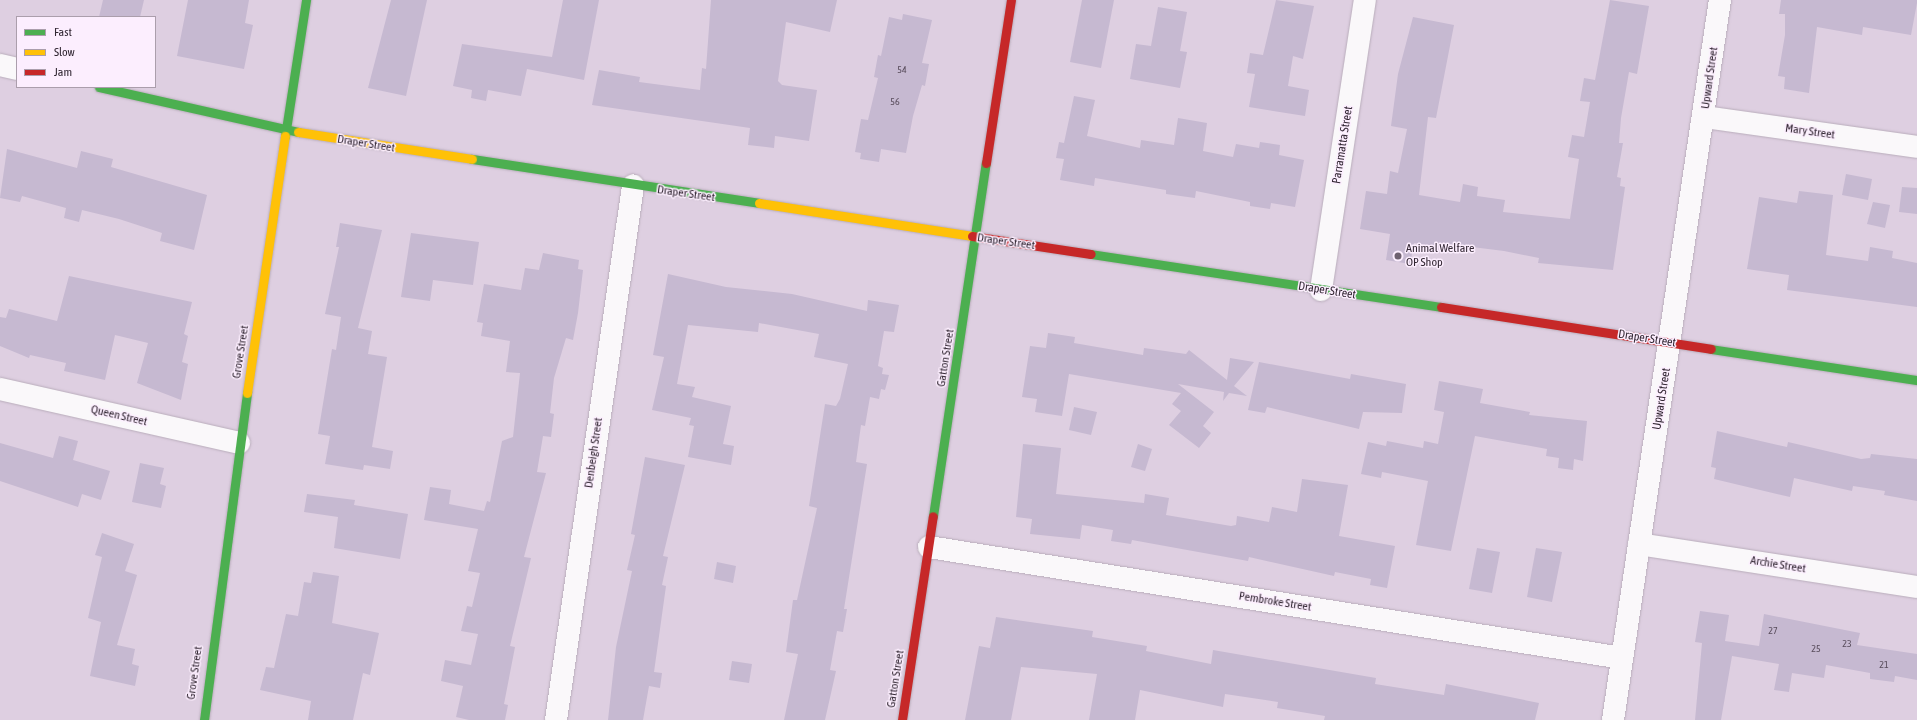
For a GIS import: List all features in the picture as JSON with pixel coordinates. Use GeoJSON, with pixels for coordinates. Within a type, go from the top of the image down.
{"type":"FeatureCollection","features":[{"type":"Feature","properties":{"kind":"street","name":"Grove Street"},"geometry":{"type":"LineString","coordinates":[[204,720],[203,708],[239,443],[306,0]]}},
{"type":"Feature","properties":{"kind":"street","name":"Gatton Street"},"geometry":{"type":"LineString","coordinates":[[902,720],[977,238],[1011,0]]}},
{"type":"Feature","properties":{"kind":"street","name":"Parramatta Street"},"geometry":{"type":"LineString","coordinates":[[1321,290],[1365,0]]}},
{"type":"Feature","properties":{"kind":"street","name":"Upward Street"},"geometry":{"type":"LineString","coordinates":[[1613,720],[1721,2]]}},
{"type":"Feature","properties":{"kind":"street"},"geometry":{"type":"LineString","coordinates":[[0,65],[16,69]]}},
{"type":"Feature","properties":{"kind":"street","name":"Draper Street"},"geometry":{"type":"LineString","coordinates":[[103,88],[287,129],[633,186],[1917,380]]}},
{"type":"Feature","properties":{"kind":"street","name":"Mary Street"},"geometry":{"type":"LineString","coordinates":[[1704,117],[1917,147]]}},
{"type":"Feature","properties":{"kind":"street","name":"Denbeigh Street"},"geometry":{"type":"LineString","coordinates":[[556,720],[633,186]]}},
{"type":"Feature","properties":{"kind":"street","name":"Queen Street"},"geometry":{"type":"LineString","coordinates":[[0,389],[239,443]]}},
{"type":"Feature","properties":{"kind":"street","name":"Archie Street"},"geometry":{"type":"LineString","coordinates":[[1639,544],[1917,587]]}},
{"type":"Feature","properties":{"kind":"street","name":"Pembroke Street"},"geometry":{"type":"LineString","coordinates":[[929,547],[1622,658]]}},
{"type":"Feature","properties":{"kind":"street","name":"Grove Street"},"geometry":{"type":"LineString","coordinates":[[196,720],[203,708]]}},
{"type":"Feature","properties":{"kind":"building"},"geometry":{"type":"Polygon","coordinates":[[[103,0],[144,0],[140,16],[99,16],[103,0]]]}},
{"type":"Feature","properties":{"kind":"building"},"geometry":{"type":"Polygon","coordinates":[[[188,0],[249,0],[245,23],[253,25],[244,69],[177,56],[188,0]]]}},
{"type":"Feature","properties":{"kind":"building"},"geometry":{"type":"Polygon","coordinates":[[[391,0],[427,0],[406,96],[368,88],[391,0]]]}},
{"type":"Feature","properties":{"kind":"building"},"geometry":{"type":"Polygon","coordinates":[[[563,0],[599,0],[584,80],[527,69],[521,96],[488,90],[486,101],[471,98],[472,90],[453,86],[462,44],[552,57],[563,0]]]}},
{"type":"Feature","properties":{"kind":"building"},"geometry":{"type":"Polygon","coordinates":[[[711,0],[837,0],[830,32],[786,22],[778,81],[782,85],[817,90],[809,141],[775,136],[774,148],[748,145],[750,128],[592,105],[599,70],[640,77],[639,82],[700,90],[702,68],[706,69],[711,0]]]}},
{"type":"Feature","properties":{"kind":"building"},"geometry":{"type":"Polygon","coordinates":[[[1082,0],[1114,0],[1101,68],[1070,62],[1082,0]]]}},
{"type":"Feature","properties":{"kind":"building"},"geometry":{"type":"Polygon","coordinates":[[[1276,0],[1314,6],[1303,59],[1293,56],[1288,86],[1309,90],[1305,116],[1249,107],[1255,74],[1247,73],[1250,53],[1263,55],[1276,0]]]}},
{"type":"Feature","properties":{"kind":"building"},"geometry":{"type":"Polygon","coordinates":[[[1610,0],[1649,6],[1637,74],[1629,72],[1621,118],[1619,143],[1623,143],[1617,177],[1621,178],[1620,186],[1625,187],[1613,270],[1538,263],[1539,258],[1504,251],[1440,243],[1440,247],[1414,243],[1410,264],[1386,260],[1390,234],[1360,229],[1366,191],[1387,194],[1390,171],[1398,173],[1407,129],[1391,126],[1398,74],[1413,17],[1454,25],[1436,118],[1428,117],[1419,195],[1460,202],[1463,184],[1478,187],[1477,196],[1505,200],[1503,212],[1570,219],[1579,159],[1568,157],[1572,135],[1584,137],[1590,102],[1580,101],[1584,78],[1595,80],[1610,0]]]}},
{"type":"Feature","properties":{"kind":"building"},"geometry":{"type":"Polygon","coordinates":[[[1781,0],[1917,0],[1917,3],[1911,35],[1863,27],[1862,35],[1817,27],[1809,93],[1784,89],[1785,77],[1778,76],[1785,35],[1785,14],[1779,14],[1781,0]]]}},
{"type":"Feature","properties":{"kind":"building"},"geometry":{"type":"Polygon","coordinates":[[[1158,7],[1187,12],[1180,51],[1187,52],[1180,88],[1130,79],[1136,44],[1151,46],[1158,7]]]}},
{"type":"Feature","properties":{"kind":"building"},"geometry":{"type":"Polygon","coordinates":[[[903,14],[932,20],[922,63],[929,64],[925,86],[922,85],[913,116],[906,153],[881,149],[879,162],[860,159],[861,153],[855,152],[861,119],[868,120],[878,78],[874,77],[878,55],[881,56],[889,17],[902,20],[903,14]]]}},
{"type":"Feature","properties":{"kind":"building"},"geometry":{"type":"Polygon","coordinates":[[[1074,96],[1095,100],[1087,136],[1140,148],[1141,140],[1174,145],[1178,118],[1207,123],[1203,151],[1233,157],[1236,144],[1259,148],[1260,142],[1280,145],[1279,155],[1304,160],[1295,207],[1271,203],[1270,209],[1250,206],[1250,202],[1196,191],[1195,198],[1166,194],[1166,190],[1095,178],[1094,186],[1060,180],[1064,159],[1056,158],[1059,142],[1064,143],[1074,96]]]}},
{"type":"Feature","properties":{"kind":"building"},"geometry":{"type":"Polygon","coordinates":[[[7,149],[77,168],[81,151],[113,159],[111,167],[207,195],[194,250],[160,241],[162,233],[119,219],[82,210],[79,222],[64,218],[66,208],[22,196],[20,202],[0,198],[7,149]]]}},
{"type":"Feature","properties":{"kind":"building"},"geometry":{"type":"Polygon","coordinates":[[[1846,174],[1872,179],[1868,200],[1842,195],[1846,174]]]}},
{"type":"Feature","properties":{"kind":"building"},"geometry":{"type":"Polygon","coordinates":[[[1902,187],[1917,188],[1917,214],[1899,212],[1902,187]]]}},
{"type":"Feature","properties":{"kind":"building"},"geometry":{"type":"Polygon","coordinates":[[[1799,191],[1833,195],[1826,255],[1868,261],[1870,247],[1893,251],[1892,258],[1917,263],[1917,307],[1787,290],[1789,275],[1747,269],[1759,197],[1797,203],[1799,191]]]}},
{"type":"Feature","properties":{"kind":"building"},"geometry":{"type":"Polygon","coordinates":[[[1873,202],[1890,205],[1885,228],[1867,224],[1873,202]]]}},
{"type":"Feature","properties":{"kind":"building"},"geometry":{"type":"Polygon","coordinates":[[[340,223],[382,230],[358,328],[372,331],[368,354],[387,357],[372,447],[393,451],[390,469],[364,465],[363,470],[325,464],[330,436],[318,434],[332,349],[336,350],[341,317],[325,314],[339,247],[336,247],[340,223]]]}},
{"type":"Feature","properties":{"kind":"building"},"geometry":{"type":"Polygon","coordinates":[[[411,233],[479,242],[473,285],[433,280],[430,301],[401,297],[411,233]]]}},
{"type":"Feature","properties":{"kind":"building"},"geometry":{"type":"Polygon","coordinates":[[[543,253],[579,260],[578,269],[583,270],[578,313],[573,340],[566,338],[554,378],[550,413],[554,414],[551,437],[543,436],[537,472],[546,473],[524,557],[531,558],[510,646],[515,647],[504,704],[508,705],[505,720],[469,720],[456,717],[463,686],[441,681],[445,660],[471,665],[478,634],[461,631],[467,606],[472,607],[480,573],[468,571],[478,529],[424,520],[430,487],[451,490],[449,504],[484,511],[487,501],[490,502],[502,441],[513,437],[520,373],[506,372],[510,341],[481,336],[483,323],[477,322],[484,284],[521,290],[525,268],[539,270],[543,253]]]}},
{"type":"Feature","properties":{"kind":"building"},"geometry":{"type":"Polygon","coordinates":[[[668,274],[726,287],[792,294],[867,311],[868,300],[899,305],[894,332],[884,331],[878,366],[883,368],[882,374],[889,375],[885,390],[881,389],[879,399],[870,397],[865,426],[861,425],[856,462],[867,464],[844,609],[847,609],[843,632],[837,631],[830,670],[836,671],[825,720],[784,720],[798,654],[786,652],[793,600],[797,600],[817,508],[809,506],[825,404],[836,406],[840,399],[848,364],[814,357],[819,334],[759,323],[758,332],[688,325],[677,384],[695,387],[692,397],[731,406],[723,444],[734,446],[731,465],[688,457],[694,426],[689,425],[691,418],[652,410],[664,357],[653,355],[668,274]]]}},
{"type":"Feature","properties":{"kind":"building"},"geometry":{"type":"Polygon","coordinates":[[[69,276],[192,302],[184,334],[188,336],[182,362],[188,364],[181,400],[137,383],[148,343],[115,335],[105,380],[64,371],[66,363],[30,355],[29,358],[0,346],[0,317],[6,318],[9,309],[57,321],[69,276]]]}},
{"type":"Feature","properties":{"kind":"building"},"geometry":{"type":"Polygon","coordinates":[[[1048,333],[1075,337],[1074,343],[1143,355],[1144,348],[1186,354],[1189,350],[1227,380],[1230,358],[1254,362],[1234,386],[1247,396],[1229,393],[1223,401],[1224,392],[1178,384],[1214,412],[1203,426],[1211,433],[1199,448],[1169,425],[1181,411],[1172,404],[1181,393],[1069,374],[1062,416],[1035,412],[1037,399],[1022,397],[1030,346],[1046,348],[1048,333]]]}},
{"type":"Feature","properties":{"kind":"building"},"geometry":{"type":"Polygon","coordinates":[[[1259,362],[1350,379],[1351,374],[1406,384],[1402,413],[1363,412],[1359,429],[1267,407],[1265,413],[1248,410],[1259,362]]]}},
{"type":"Feature","properties":{"kind":"building"},"geometry":{"type":"Polygon","coordinates":[[[1439,381],[1483,389],[1480,403],[1530,412],[1529,415],[1587,421],[1583,461],[1574,459],[1573,470],[1558,468],[1559,458],[1546,456],[1547,449],[1475,436],[1451,551],[1416,545],[1428,481],[1382,472],[1381,478],[1361,474],[1368,442],[1386,446],[1387,441],[1423,448],[1424,441],[1438,444],[1444,412],[1434,410],[1439,381]]]}},
{"type":"Feature","properties":{"kind":"building"},"geometry":{"type":"Polygon","coordinates":[[[1074,407],[1097,412],[1091,435],[1069,430],[1074,407]]]}},
{"type":"Feature","properties":{"kind":"building"},"geometry":{"type":"Polygon","coordinates":[[[1717,431],[1787,447],[1788,442],[1861,459],[1870,458],[1871,454],[1917,459],[1917,501],[1884,495],[1885,491],[1853,486],[1852,491],[1794,478],[1790,497],[1714,479],[1716,468],[1711,467],[1717,431]]]}},
{"type":"Feature","properties":{"kind":"building"},"geometry":{"type":"Polygon","coordinates":[[[59,436],[78,441],[73,460],[110,471],[101,500],[82,494],[78,507],[0,481],[0,443],[53,458],[59,436]]]}},
{"type":"Feature","properties":{"kind":"building"},"geometry":{"type":"Polygon","coordinates":[[[1023,444],[1061,448],[1056,494],[1144,503],[1145,494],[1169,498],[1166,515],[1231,526],[1236,525],[1237,516],[1269,522],[1272,507],[1297,512],[1302,479],[1348,485],[1339,536],[1395,546],[1387,588],[1370,585],[1371,579],[1335,572],[1334,576],[1249,557],[1248,561],[1132,540],[1131,544],[1111,541],[1113,530],[1082,525],[1080,539],[1030,534],[1032,519],[1016,517],[1023,444]]]}},
{"type":"Feature","properties":{"kind":"building"},"geometry":{"type":"Polygon","coordinates":[[[1138,444],[1152,449],[1145,471],[1131,467],[1138,444]]]}},
{"type":"Feature","properties":{"kind":"building"},"geometry":{"type":"Polygon","coordinates":[[[645,457],[685,465],[663,556],[668,557],[662,585],[666,586],[654,672],[662,673],[660,688],[649,686],[643,720],[608,720],[616,647],[632,571],[627,570],[635,535],[631,534],[645,457]]]}},
{"type":"Feature","properties":{"kind":"building"},"geometry":{"type":"Polygon","coordinates":[[[140,463],[164,468],[160,484],[166,486],[161,508],[132,502],[140,463]]]}},
{"type":"Feature","properties":{"kind":"building"},"geometry":{"type":"Polygon","coordinates":[[[307,494],[355,500],[354,505],[408,514],[400,559],[334,548],[338,517],[304,512],[307,494]]]}},
{"type":"Feature","properties":{"kind":"building"},"geometry":{"type":"Polygon","coordinates":[[[102,533],[134,544],[125,571],[137,575],[117,645],[135,649],[132,664],[139,666],[135,686],[90,676],[101,622],[88,618],[102,557],[95,555],[102,533]]]}},
{"type":"Feature","properties":{"kind":"building"},"geometry":{"type":"Polygon","coordinates":[[[1477,548],[1500,552],[1492,593],[1469,589],[1477,548]]]}},
{"type":"Feature","properties":{"kind":"building"},"geometry":{"type":"Polygon","coordinates":[[[1536,548],[1562,552],[1552,602],[1527,597],[1536,548]]]}},
{"type":"Feature","properties":{"kind":"building"},"geometry":{"type":"Polygon","coordinates":[[[717,562],[736,566],[733,583],[714,579],[717,562]]]}},
{"type":"Feature","properties":{"kind":"building"},"geometry":{"type":"Polygon","coordinates":[[[313,572],[339,576],[332,623],[379,633],[370,675],[363,673],[353,720],[308,720],[311,701],[260,690],[266,667],[274,668],[286,614],[298,616],[304,582],[311,583],[313,572]]]}},
{"type":"Feature","properties":{"kind":"building"},"geometry":{"type":"Polygon","coordinates":[[[1700,611],[1729,615],[1725,641],[1759,646],[1764,614],[1860,633],[1857,645],[1917,654],[1917,680],[1895,676],[1894,682],[1870,679],[1870,673],[1826,665],[1824,678],[1792,673],[1789,692],[1774,690],[1779,664],[1732,656],[1721,720],[1695,720],[1702,643],[1695,642],[1700,611]]]}},
{"type":"Feature","properties":{"kind":"building"},"geometry":{"type":"Polygon","coordinates":[[[996,617],[1093,631],[1092,637],[1147,646],[1146,651],[1211,664],[1213,650],[1376,678],[1375,684],[1444,695],[1446,684],[1539,703],[1535,720],[1324,720],[1325,716],[1277,708],[1278,702],[1225,694],[1223,707],[1140,690],[1135,720],[1089,720],[1097,674],[1021,667],[1011,720],[965,720],[979,646],[990,648],[996,617]]]}},
{"type":"Feature","properties":{"kind":"building"},"geometry":{"type":"Polygon","coordinates":[[[732,661],[752,664],[749,683],[729,680],[732,661]]]}},
{"type":"Feature","properties":{"kind":"traffic: fast"},"geometry":{"type":"LineString","coordinates":[[285,136],[306,0]]}},
{"type":"Feature","properties":{"kind":"traffic: fast"},"geometry":{"type":"LineString","coordinates":[[103,88],[298,132]]}},
{"type":"Feature","properties":{"kind":"traffic: fast"},"geometry":{"type":"LineString","coordinates":[[472,159],[759,203]]}},
{"type":"Feature","properties":{"kind":"traffic: fast"},"geometry":{"type":"LineString","coordinates":[[933,516],[986,163]]}},
{"type":"Feature","properties":{"kind":"traffic: fast"},"geometry":{"type":"LineString","coordinates":[[1091,254],[1441,307]]}},
{"type":"Feature","properties":{"kind":"traffic: fast"},"geometry":{"type":"LineString","coordinates":[[1711,349],[1917,380]]}},
{"type":"Feature","properties":{"kind":"traffic: fast"},"geometry":{"type":"LineString","coordinates":[[204,720],[247,393]]}},
{"type":"Feature","properties":{"kind":"traffic: slow"},"geometry":{"type":"LineString","coordinates":[[298,132],[472,159]]}},
{"type":"Feature","properties":{"kind":"traffic: slow"},"geometry":{"type":"LineString","coordinates":[[247,393],[285,136]]}},
{"type":"Feature","properties":{"kind":"traffic: slow"},"geometry":{"type":"LineString","coordinates":[[759,203],[972,236]]}},
{"type":"Feature","properties":{"kind":"traffic: jam"},"geometry":{"type":"LineString","coordinates":[[986,163],[1011,0]]}},
{"type":"Feature","properties":{"kind":"traffic: jam"},"geometry":{"type":"LineString","coordinates":[[972,236],[1091,254]]}},
{"type":"Feature","properties":{"kind":"traffic: jam"},"geometry":{"type":"LineString","coordinates":[[1441,307],[1711,349]]}},
{"type":"Feature","properties":{"kind":"traffic: jam"},"geometry":{"type":"LineString","coordinates":[[902,720],[933,516]]}},
{"type":"Feature","properties":{"kind":"place","name":"Animal Welfare OP Shop"},"geometry":{"type":"Point","coordinates":[1398,256]}}]}
